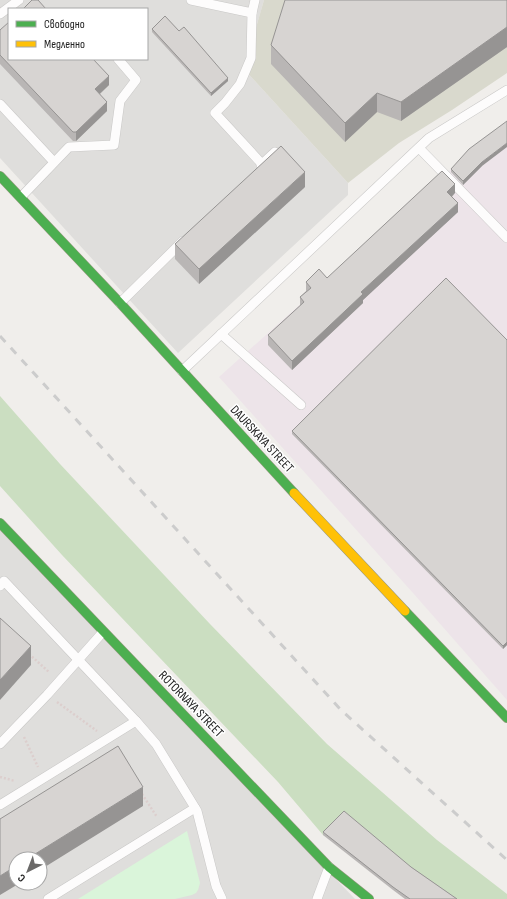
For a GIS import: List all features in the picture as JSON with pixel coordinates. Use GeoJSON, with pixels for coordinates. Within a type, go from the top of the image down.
{"type":"FeatureCollection","features":[{"type":"Feature","properties":{"kind":"street","name":"DAURSKAYA STREET"},"geometry":{"type":"LineString","coordinates":[[0,176],[120,302],[255,452],[507,718]]}},
{"type":"Feature","properties":{"kind":"street","name":"ROTORNAYA STREET"},"geometry":{"type":"LineString","coordinates":[[0,522],[329,867],[368,899]]}},
{"type":"Feature","properties":{"kind":"lane"},"geometry":{"type":"LineString","coordinates":[[8,8],[19,0]]}},
{"type":"Feature","properties":{"kind":"lane"},"geometry":{"type":"LineString","coordinates":[[191,0],[252,13]]}},
{"type":"Feature","properties":{"kind":"lane"},"geometry":{"type":"LineString","coordinates":[[255,0],[252,13],[252,58],[240,84],[215,113],[259,167],[275,152]]}},
{"type":"Feature","properties":{"kind":"lane"},"geometry":{"type":"LineString","coordinates":[[21,198],[69,147],[114,145],[120,101],[136,80],[119,60]]}},
{"type":"Feature","properties":{"kind":"lane"},"geometry":{"type":"LineString","coordinates":[[182,371],[418,148],[430,138],[507,90]]}},
{"type":"Feature","properties":{"kind":"lane"},"geometry":{"type":"LineString","coordinates":[[0,104],[54,162]]}},
{"type":"Feature","properties":{"kind":"lane"},"geometry":{"type":"LineString","coordinates":[[418,148],[507,238]]}},
{"type":"Feature","properties":{"kind":"lane"},"geometry":{"type":"LineString","coordinates":[[120,302],[189,235]]}},
{"type":"Feature","properties":{"kind":"lane"},"geometry":{"type":"LineString","coordinates":[[221,334],[301,405]]}},
{"type":"Feature","properties":{"kind":"lane"},"geometry":{"type":"LineString","coordinates":[[0,586],[4,581],[156,744],[199,816],[216,886],[222,899]]}},
{"type":"Feature","properties":{"kind":"lane"},"geometry":{"type":"LineString","coordinates":[[0,744],[47,695],[104,631]]}},
{"type":"Feature","properties":{"kind":"lane"},"geometry":{"type":"LineString","coordinates":[[0,805],[136,721]]}},
{"type":"Feature","properties":{"kind":"lane"},"geometry":{"type":"LineString","coordinates":[[48,899],[195,808]]}},
{"type":"Feature","properties":{"kind":"lane"},"geometry":{"type":"LineString","coordinates":[[318,899],[329,867]]}},
{"type":"Feature","properties":{"kind":"path"},"geometry":{"type":"LineString","coordinates":[[23,649],[58,681]]}},
{"type":"Feature","properties":{"kind":"path"},"geometry":{"type":"LineString","coordinates":[[47,695],[108,738]]}},
{"type":"Feature","properties":{"kind":"path"},"geometry":{"type":"LineString","coordinates":[[18,724],[44,778]]}},
{"type":"Feature","properties":{"kind":"path"},"geometry":{"type":"LineString","coordinates":[[139,789],[163,828]]}},
{"type":"Feature","properties":{"kind":"shaded area"},"geometry":{"type":"Polygon","coordinates":[[[0,0],[264,0],[244,69],[348,183],[348,195],[178,353],[0,158],[0,0]]]}},
{"type":"Feature","properties":{"kind":"shaded area"},"geometry":{"type":"Polygon","coordinates":[[[264,0],[507,0],[507,73],[399,143],[348,183],[244,69],[264,0]]]}},
{"type":"Feature","properties":{"kind":"shaded area"},"geometry":{"type":"Polygon","coordinates":[[[507,125],[507,700],[219,377],[469,153],[507,125]]]}},
{"type":"Feature","properties":{"kind":"shaded area"},"geometry":{"type":"Polygon","coordinates":[[[0,530],[355,899],[0,899],[0,530]]]}},
{"type":"Feature","properties":{"kind":"green space"},"geometry":{"type":"Polygon","coordinates":[[[0,396],[60,464],[210,624],[327,744],[437,840],[507,894],[507,899],[453,899],[323,835],[278,782],[62,555],[0,486],[0,396]]]}},
{"type":"Feature","properties":{"kind":"green space"},"geometry":{"type":"Polygon","coordinates":[[[187,831],[200,883],[196,893],[175,899],[78,899],[187,831]]]}},
{"type":"Feature","properties":{"kind":"building"},"geometry":{"type":"Polygon","coordinates":[[[32,0],[38,0],[45,8],[24,8],[32,0]]]}},
{"type":"Feature","properties":{"kind":"building"},"geometry":{"type":"Polygon","coordinates":[[[285,0],[507,0],[507,27],[401,102],[377,93],[345,123],[271,45],[285,0]]]}},
{"type":"Feature","properties":{"kind":"building"},"geometry":{"type":"Polygon","coordinates":[[[165,16],[179,31],[184,27],[228,78],[211,93],[152,29],[165,16]]]}},
{"type":"Feature","properties":{"kind":"building"},"geometry":{"type":"Polygon","coordinates":[[[8,23],[8,60],[94,60],[109,76],[95,89],[107,102],[76,132],[73,132],[0,55],[0,30],[8,23]]]}},
{"type":"Feature","properties":{"kind":"building"},"geometry":{"type":"Polygon","coordinates":[[[507,121],[507,143],[482,162],[463,181],[451,169],[469,149],[507,121]]]}},
{"type":"Feature","properties":{"kind":"building"},"geometry":{"type":"Polygon","coordinates":[[[281,146],[305,172],[199,269],[175,244],[281,146]]]}},
{"type":"Feature","properties":{"kind":"building"},"geometry":{"type":"Polygon","coordinates":[[[442,171],[455,184],[447,192],[458,203],[361,292],[363,294],[292,361],[268,335],[304,302],[300,297],[311,288],[306,282],[319,269],[327,278],[442,171]]]}},
{"type":"Feature","properties":{"kind":"building"},"geometry":{"type":"Polygon","coordinates":[[[446,278],[507,340],[507,642],[503,646],[292,431],[446,278]]]}},
{"type":"Feature","properties":{"kind":"building"},"geometry":{"type":"Polygon","coordinates":[[[0,618],[31,646],[0,680],[0,618]]]}},
{"type":"Feature","properties":{"kind":"building"},"geometry":{"type":"Polygon","coordinates":[[[118,746],[143,787],[40,851],[8,851],[8,871],[0,876],[0,819],[118,746]]]}},
{"type":"Feature","properties":{"kind":"building"},"geometry":{"type":"Polygon","coordinates":[[[344,811],[411,867],[457,899],[410,899],[393,887],[323,832],[344,811]]]}},
{"type":"Feature","properties":{"kind":"railway"},"geometry":{"type":"LineString","coordinates":[[0,336],[341,710],[507,860]]}},
{"type":"Feature","properties":{"kind":"traffic: fast"},"geometry":{"type":"LineString","coordinates":[[0,176],[120,303],[294,493]]}},
{"type":"Feature","properties":{"kind":"traffic: fast"},"geometry":{"type":"LineString","coordinates":[[0,523],[329,867],[369,899]]}},
{"type":"Feature","properties":{"kind":"traffic: fast"},"geometry":{"type":"LineString","coordinates":[[405,611],[507,718]]}},
{"type":"Feature","properties":{"kind":"traffic: slow"},"geometry":{"type":"LineString","coordinates":[[294,493],[405,611]]}}]}
